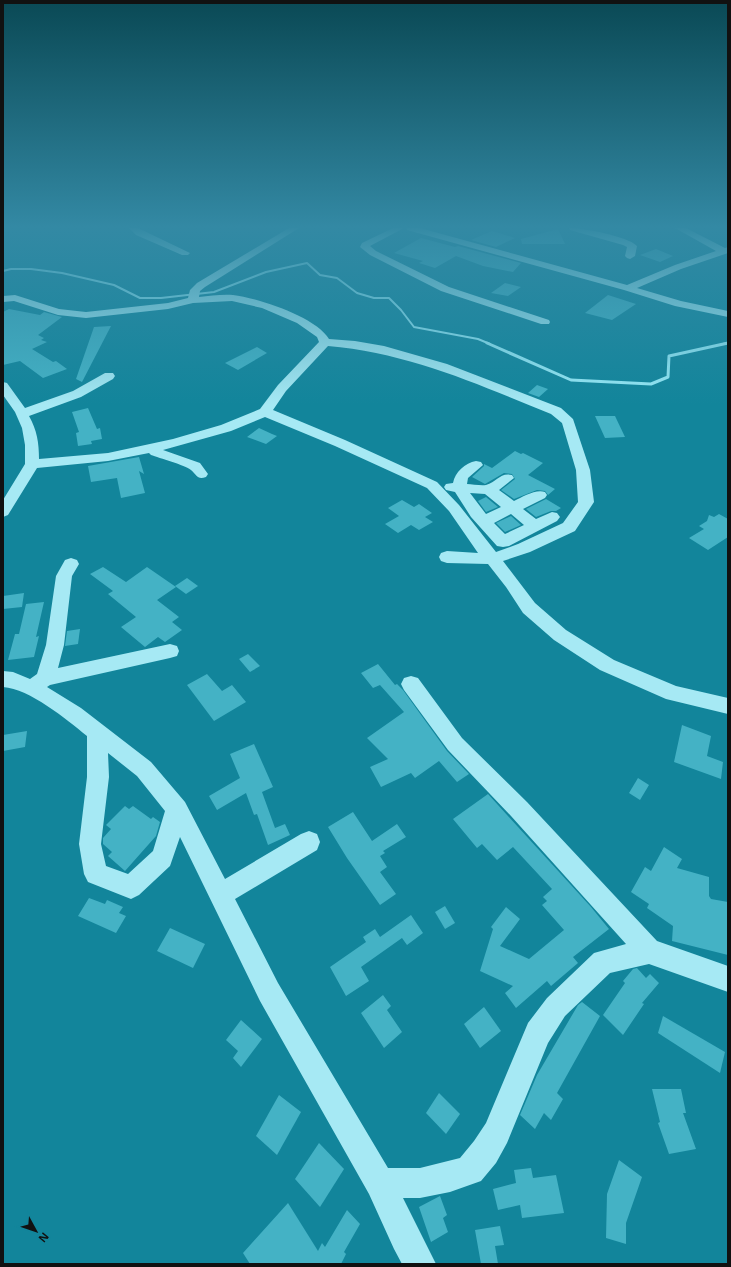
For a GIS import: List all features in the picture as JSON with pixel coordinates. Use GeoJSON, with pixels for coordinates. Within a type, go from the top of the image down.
{"type":"FeatureCollection","features":[{"type":"Feature","properties":{"kind":"street"},"geometry":{"type":"LineString","coordinates":[[192,300],[195,290],[198,287]]}},
{"type":"Feature","properties":{"kind":"street"},"geometry":{"type":"LineString","coordinates":[[441,287],[545,322]]}},
{"type":"Feature","properties":{"kind":"street"},"geometry":{"type":"LineString","coordinates":[[625,287],[679,304],[728,314]]}},
{"type":"Feature","properties":{"kind":"street"},"geometry":{"type":"LineString","coordinates":[[3,299],[15,298],[58,312],[86,314],[168,306],[192,300],[232,298],[266,306],[301,321],[321,335],[325,342]]}},
{"type":"Feature","properties":{"kind":"street"},"geometry":{"type":"LineString","coordinates":[[32,464],[108,457],[176,443],[226,428],[265,412],[282,388],[325,342],[349,343],[379,349],[434,364],[556,411],[568,422],[583,470],[586,502],[569,527],[524,548],[493,559],[447,557]]}},
{"type":"Feature","properties":{"kind":"street"},"geometry":{"type":"LineString","coordinates":[[22,414],[78,394],[108,376]]}},
{"type":"Feature","properties":{"kind":"street"},"geometry":{"type":"LineString","coordinates":[[3,386],[22,414],[30,434],[32,445],[32,464],[3,512]]}},
{"type":"Feature","properties":{"kind":"street"},"geometry":{"type":"LineString","coordinates":[[265,412],[376,459],[432,485],[454,508],[529,608],[560,635],[607,665],[673,693],[728,706]]}},
{"type":"Feature","properties":{"kind":"street"},"geometry":{"type":"LineString","coordinates":[[156,447],[156,452],[195,466],[201,474]]}},
{"type":"Feature","properties":{"kind":"street"},"geometry":{"type":"LineString","coordinates":[[476,465],[461,476],[459,487],[476,513],[503,542],[552,517]]}},
{"type":"Feature","properties":{"kind":"street"},"geometry":{"type":"LineString","coordinates":[[489,490],[507,478]]}},
{"type":"Feature","properties":{"kind":"street"},"geometry":{"type":"LineString","coordinates":[[436,490],[459,487],[489,490],[536,526]]}},
{"type":"Feature","properties":{"kind":"street"},"geometry":{"type":"LineString","coordinates":[[484,522],[540,495]]}},
{"type":"Feature","properties":{"kind":"street"},"geometry":{"type":"LineString","coordinates":[[39,683],[55,645],[64,576],[71,564]]}},
{"type":"Feature","properties":{"kind":"street"},"geometry":{"type":"LineString","coordinates":[[3,679],[39,683],[170,651]]}},
{"type":"Feature","properties":{"kind":"street"},"geometry":{"type":"LineString","coordinates":[[39,683],[74,714],[144,769],[177,809],[269,992],[380,1183],[405,1238],[420,1264]]}},
{"type":"Feature","properties":{"kind":"street"},"geometry":{"type":"LineString","coordinates":[[410,684],[456,744],[529,820],[649,951],[728,979]]}},
{"type":"Feature","properties":{"kind":"street"},"geometry":{"type":"LineString","coordinates":[[96,731],[98,777],[90,844],[96,874],[131,887],[162,858],[177,809]]}},
{"type":"Feature","properties":{"kind":"street"},"geometry":{"type":"LineString","coordinates":[[220,895],[309,842]]}},
{"type":"Feature","properties":{"kind":"street"},"geometry":{"type":"LineString","coordinates":[[380,1183],[420,1183],[450,1177],[470,1170],[485,1152],[497,1133],[538,1033],[556,1007],[603,962],[649,951]]}},
{"type":"Feature","properties":{"kind":"building"},"geometry":{"type":"Polygon","coordinates":[[[499,287],[521,287],[508,296],[491,293],[499,287]]]}},
{"type":"Feature","properties":{"kind":"building"},"geometry":{"type":"Polygon","coordinates":[[[608,295],[636,304],[612,320],[585,313],[608,295]]]}},
{"type":"Feature","properties":{"kind":"building"},"geometry":{"type":"Polygon","coordinates":[[[9,309],[40,315],[44,312],[62,317],[38,335],[44,338],[41,340],[47,342],[32,349],[53,362],[56,361],[67,369],[43,378],[20,361],[3,365],[3,312],[9,309]]]}},
{"type":"Feature","properties":{"kind":"building"},"geometry":{"type":"Polygon","coordinates":[[[111,326],[82,382],[76,379],[94,327],[111,326]]]}},
{"type":"Feature","properties":{"kind":"building"},"geometry":{"type":"Polygon","coordinates":[[[257,347],[267,353],[238,370],[225,363],[257,347]]]}},
{"type":"Feature","properties":{"kind":"building"},"geometry":{"type":"Polygon","coordinates":[[[537,385],[548,389],[539,397],[528,393],[537,385]]]}},
{"type":"Feature","properties":{"kind":"building"},"geometry":{"type":"Polygon","coordinates":[[[88,408],[97,429],[100,428],[102,439],[91,441],[92,444],[78,446],[76,433],[79,432],[72,412],[88,408]]]}},
{"type":"Feature","properties":{"kind":"building"},"geometry":{"type":"Polygon","coordinates":[[[595,416],[615,416],[625,437],[605,438],[595,416]]]}},
{"type":"Feature","properties":{"kind":"building"},"geometry":{"type":"Polygon","coordinates":[[[259,428],[277,436],[266,444],[247,437],[259,428]]]}},
{"type":"Feature","properties":{"kind":"building"},"geometry":{"type":"Polygon","coordinates":[[[515,451],[521,454],[523,453],[543,463],[528,475],[555,489],[548,495],[545,491],[537,490],[514,499],[501,490],[515,479],[512,474],[504,473],[485,484],[472,477],[484,466],[484,464],[492,468],[515,451]]]}},
{"type":"Feature","properties":{"kind":"building"},"geometry":{"type":"Polygon","coordinates":[[[139,457],[144,474],[139,471],[145,493],[121,498],[117,478],[91,482],[88,466],[139,457]]]}},
{"type":"Feature","properties":{"kind":"building"},"geometry":{"type":"Polygon","coordinates":[[[486,497],[498,507],[486,512],[478,501],[486,497]]]}},
{"type":"Feature","properties":{"kind":"building"},"geometry":{"type":"Polygon","coordinates":[[[546,499],[561,508],[536,517],[526,509],[546,499]]]}},
{"type":"Feature","properties":{"kind":"building"},"geometry":{"type":"Polygon","coordinates":[[[402,500],[414,507],[419,504],[432,513],[425,517],[433,522],[419,530],[411,525],[398,533],[385,524],[399,516],[388,508],[402,500]]]}},
{"type":"Feature","properties":{"kind":"building"},"geometry":{"type":"Polygon","coordinates":[[[719,514],[728,519],[728,537],[708,550],[689,538],[704,529],[699,526],[707,521],[709,515],[714,517],[719,514]]]}},
{"type":"Feature","properties":{"kind":"building"},"geometry":{"type":"Polygon","coordinates":[[[511,516],[521,525],[505,532],[496,523],[511,516]]]}},
{"type":"Feature","properties":{"kind":"building"},"geometry":{"type":"Polygon","coordinates":[[[103,567],[126,582],[147,567],[176,587],[157,600],[179,617],[172,622],[182,630],[165,642],[158,637],[145,647],[121,627],[136,617],[108,594],[113,591],[90,574],[103,567]]]}},
{"type":"Feature","properties":{"kind":"building"},"geometry":{"type":"Polygon","coordinates":[[[187,578],[198,586],[186,594],[175,586],[187,578]]]}},
{"type":"Feature","properties":{"kind":"building"},"geometry":{"type":"Polygon","coordinates":[[[24,593],[22,607],[3,609],[3,596],[24,593]]]}},
{"type":"Feature","properties":{"kind":"building"},"geometry":{"type":"Polygon","coordinates":[[[44,602],[36,637],[39,636],[34,657],[8,660],[15,634],[19,634],[26,604],[44,602]]]}},
{"type":"Feature","properties":{"kind":"building"},"geometry":{"type":"Polygon","coordinates":[[[80,629],[78,644],[65,646],[67,631],[80,629]]]}},
{"type":"Feature","properties":{"kind":"building"},"geometry":{"type":"Polygon","coordinates":[[[248,654],[260,666],[250,672],[239,659],[248,654]]]}},
{"type":"Feature","properties":{"kind":"building"},"geometry":{"type":"Polygon","coordinates":[[[378,664],[395,685],[397,684],[403,690],[447,751],[469,774],[457,782],[439,761],[415,778],[411,773],[381,787],[370,767],[388,759],[367,738],[404,712],[380,685],[373,688],[361,673],[378,664]]]}},
{"type":"Feature","properties":{"kind":"building"},"geometry":{"type":"Polygon","coordinates":[[[207,674],[222,691],[232,685],[246,702],[214,721],[187,685],[207,674]]]}},
{"type":"Feature","properties":{"kind":"building"},"geometry":{"type":"Polygon","coordinates":[[[682,725],[711,736],[707,756],[723,762],[721,779],[674,762],[682,725]]]}},
{"type":"Feature","properties":{"kind":"building"},"geometry":{"type":"Polygon","coordinates":[[[27,731],[25,747],[3,751],[3,735],[27,731]]]}},
{"type":"Feature","properties":{"kind":"building"},"geometry":{"type":"Polygon","coordinates":[[[254,744],[273,787],[262,792],[275,828],[285,824],[290,835],[268,845],[257,814],[254,815],[246,793],[217,810],[209,796],[240,778],[230,754],[254,744]]]}},
{"type":"Feature","properties":{"kind":"building"},"geometry":{"type":"Polygon","coordinates":[[[638,778],[649,785],[640,800],[629,793],[638,778]]]}},
{"type":"Feature","properties":{"kind":"building"},"geometry":{"type":"Polygon","coordinates":[[[488,794],[591,907],[609,929],[573,957],[578,963],[551,986],[547,981],[516,1008],[505,993],[513,986],[480,971],[493,929],[491,927],[506,907],[520,919],[500,946],[529,959],[564,930],[542,905],[547,901],[543,897],[552,889],[513,847],[497,860],[482,844],[477,848],[453,819],[488,794]]]}},
{"type":"Feature","properties":{"kind":"building"},"geometry":{"type":"Polygon","coordinates":[[[125,806],[129,809],[133,806],[151,819],[153,817],[160,822],[156,836],[125,871],[108,856],[112,852],[103,844],[103,838],[111,829],[106,825],[125,806]]]}},
{"type":"Feature","properties":{"kind":"building"},"geometry":{"type":"Polygon","coordinates":[[[353,812],[372,841],[397,824],[406,837],[383,851],[385,853],[380,856],[387,867],[380,872],[396,894],[380,905],[347,858],[328,827],[353,812]]]}},
{"type":"Feature","properties":{"kind":"building"},"geometry":{"type":"Polygon","coordinates":[[[664,847],[682,859],[677,868],[709,877],[709,896],[711,899],[728,902],[728,955],[672,941],[673,926],[647,908],[649,904],[631,892],[645,867],[651,871],[664,847]]]}},
{"type":"Feature","properties":{"kind":"building"},"geometry":{"type":"Polygon","coordinates":[[[89,898],[105,904],[107,900],[123,907],[119,913],[126,916],[116,933],[78,916],[89,898]]]}},
{"type":"Feature","properties":{"kind":"building"},"geometry":{"type":"Polygon","coordinates":[[[445,906],[455,923],[445,929],[435,912],[445,906]]]}},
{"type":"Feature","properties":{"kind":"building"},"geometry":{"type":"Polygon","coordinates":[[[411,915],[423,933],[407,945],[402,938],[361,967],[369,981],[346,996],[330,967],[366,942],[363,937],[375,929],[380,937],[411,915]]]}},
{"type":"Feature","properties":{"kind":"building"},"geometry":{"type":"Polygon","coordinates":[[[170,928],[205,944],[193,968],[157,951],[170,928]]]}},
{"type":"Feature","properties":{"kind":"building"},"geometry":{"type":"Polygon","coordinates":[[[637,968],[646,978],[650,974],[659,983],[642,1003],[644,1004],[623,1035],[603,1015],[625,983],[623,981],[633,969],[637,968]]]}},
{"type":"Feature","properties":{"kind":"building"},"geometry":{"type":"Polygon","coordinates":[[[383,995],[391,1006],[387,1010],[402,1032],[384,1048],[361,1013],[383,995]]]}},
{"type":"Feature","properties":{"kind":"building"},"geometry":{"type":"Polygon","coordinates":[[[582,1002],[600,1016],[557,1093],[563,1099],[551,1120],[544,1113],[535,1129],[520,1115],[537,1075],[578,1005],[582,1002]]]}},
{"type":"Feature","properties":{"kind":"building"},"geometry":{"type":"Polygon","coordinates":[[[484,1007],[501,1031],[480,1048],[464,1024],[484,1007]]]}},
{"type":"Feature","properties":{"kind":"building"},"geometry":{"type":"Polygon","coordinates":[[[663,1016],[725,1052],[720,1073],[658,1033],[663,1016]]]}},
{"type":"Feature","properties":{"kind":"building"},"geometry":{"type":"Polygon","coordinates":[[[241,1020],[262,1039],[241,1067],[233,1058],[238,1051],[226,1040],[241,1020]]]}},
{"type":"Feature","properties":{"kind":"building"},"geometry":{"type":"Polygon","coordinates":[[[652,1089],[681,1089],[686,1113],[683,1113],[696,1149],[669,1154],[658,1123],[660,1122],[652,1089]]]}},
{"type":"Feature","properties":{"kind":"building"},"geometry":{"type":"Polygon","coordinates":[[[439,1093],[460,1114],[446,1134],[426,1113],[439,1093]]]}},
{"type":"Feature","properties":{"kind":"building"},"geometry":{"type":"Polygon","coordinates":[[[279,1095],[301,1112],[277,1155],[256,1136],[279,1095]]]}},
{"type":"Feature","properties":{"kind":"building"},"geometry":{"type":"Polygon","coordinates":[[[319,1143],[344,1169],[320,1207],[295,1179],[319,1143]]]}},
{"type":"Feature","properties":{"kind":"building"},"geometry":{"type":"Polygon","coordinates":[[[619,1160],[642,1177],[626,1223],[626,1244],[606,1238],[607,1194],[619,1160]]]}},
{"type":"Feature","properties":{"kind":"building"},"geometry":{"type":"Polygon","coordinates":[[[531,1168],[533,1178],[556,1175],[564,1213],[522,1218],[520,1205],[498,1210],[493,1189],[516,1183],[514,1170],[531,1168]]]}},
{"type":"Feature","properties":{"kind":"building"},"geometry":{"type":"Polygon","coordinates":[[[440,1196],[447,1215],[443,1218],[448,1232],[431,1242],[419,1207],[440,1196]]]}},
{"type":"Feature","properties":{"kind":"building"},"geometry":{"type":"Polygon","coordinates":[[[288,1203],[318,1251],[322,1243],[325,1247],[347,1210],[360,1224],[344,1252],[346,1254],[341,1264],[250,1264],[243,1253],[288,1203]]]}},
{"type":"Feature","properties":{"kind":"building"},"geometry":{"type":"Polygon","coordinates":[[[500,1226],[504,1245],[495,1246],[498,1264],[481,1264],[475,1230],[500,1226]]]}},
{"type":"Feature","properties":{"kind":"waterway"},"geometry":{"type":"LineString","coordinates":[[118,287],[140,298],[161,298],[214,292],[227,287]]}},
{"type":"Feature","properties":{"kind":"waterway"},"geometry":{"type":"LineString","coordinates":[[349,287],[357,293],[374,298],[389,298],[401,310],[414,327],[478,339],[490,344]]}},
{"type":"Feature","properties":{"kind":"waterway"},"geometry":{"type":"LineString","coordinates":[[487,343],[571,380],[651,384],[668,377],[669,356],[728,343],[723,344]]}}]}
